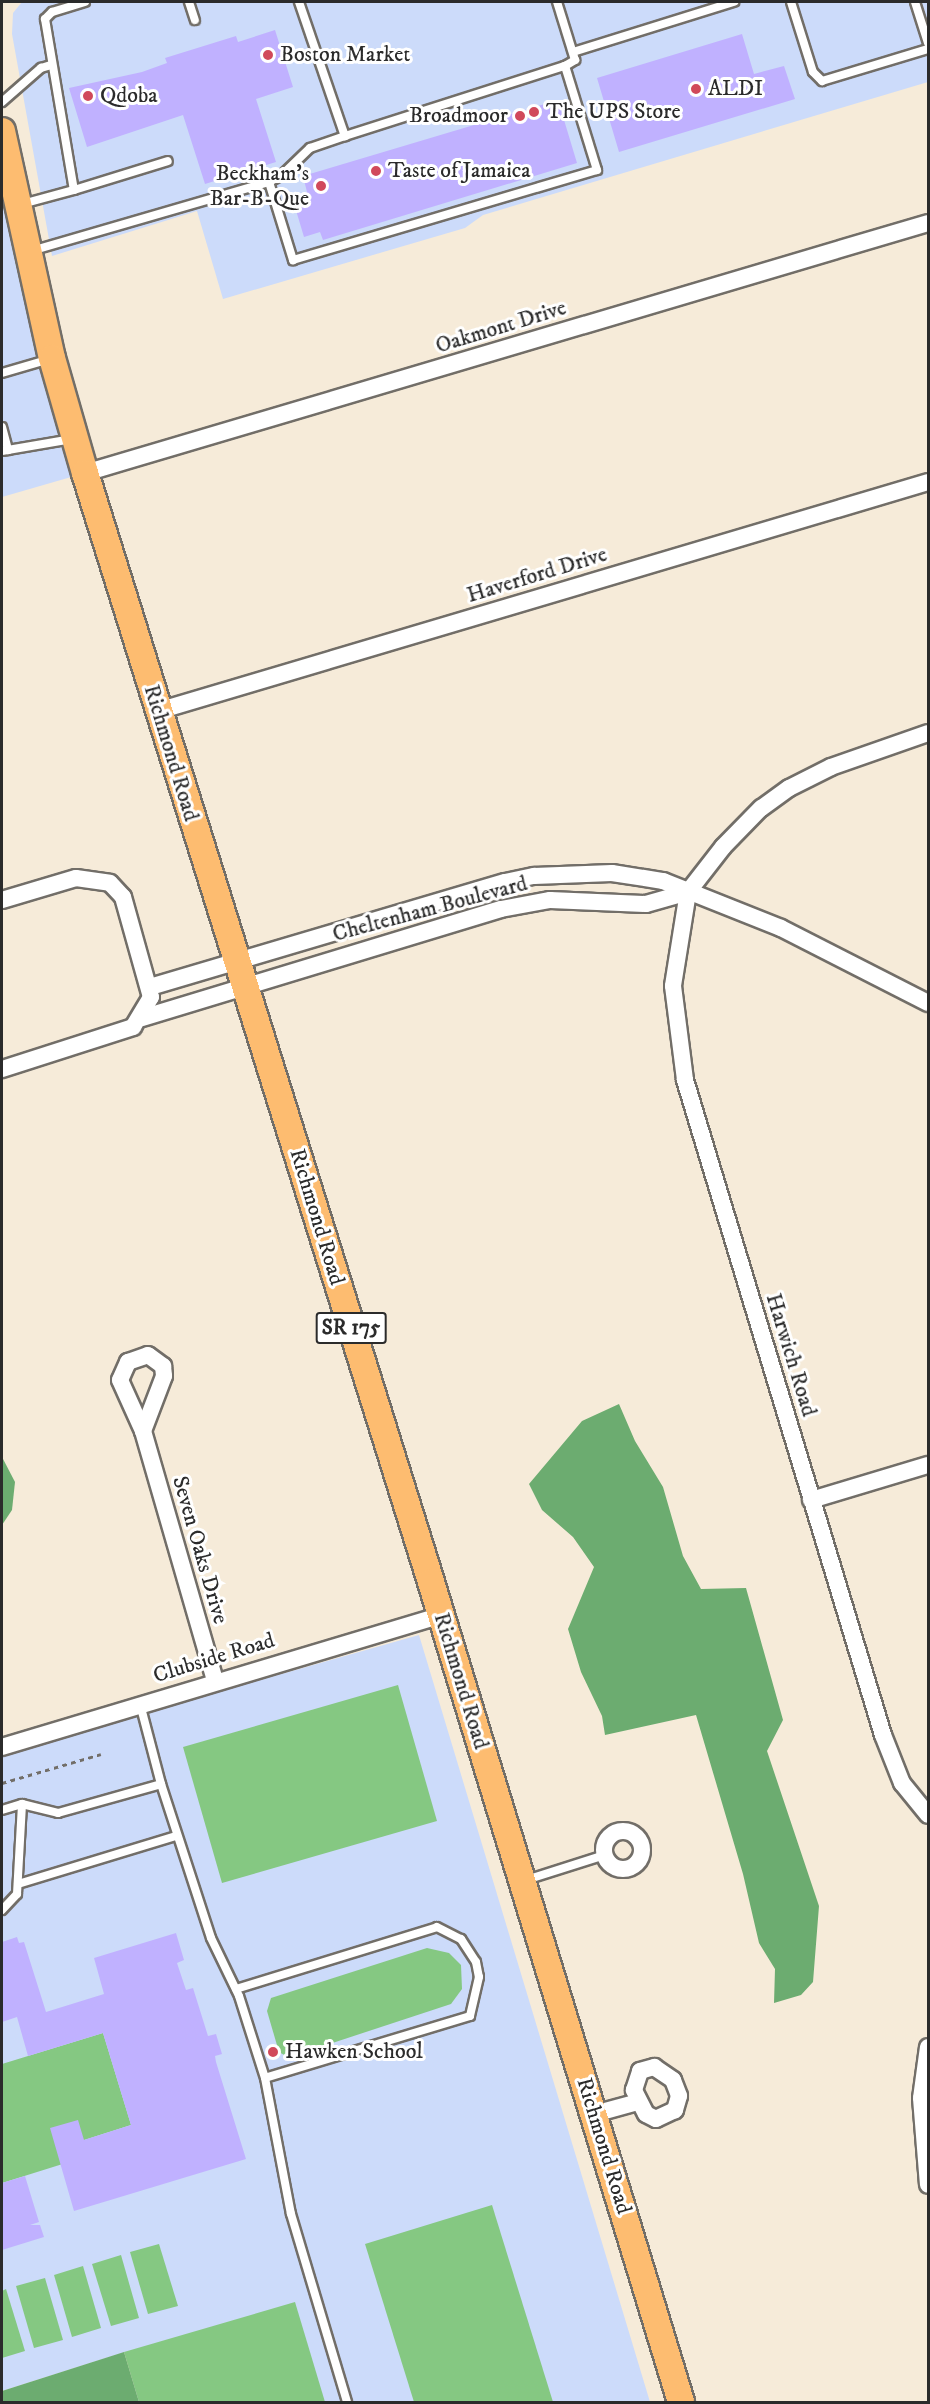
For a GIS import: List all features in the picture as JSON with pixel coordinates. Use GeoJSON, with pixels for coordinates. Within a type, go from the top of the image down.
{"type":"FeatureCollection","features":[{"type":"Feature","properties":{"kind":"main road","name":"Richmond Road"},"geometry":{"type":"LineString","coordinates":[[2,131],[26,252],[52,358],[75,438],[158,711],[441,1615],[681,2403]]}},
{"type":"Feature","properties":{"kind":"street","name":"Oakmont Drive"},"geometry":{"type":"LineString","coordinates":[[86,473],[928,223]]}},
{"type":"Feature","properties":{"kind":"street","name":"Haverford Drive"},"geometry":{"type":"LineString","coordinates":[[158,711],[928,482]]}},
{"type":"Feature","properties":{"kind":"street"},"geometry":{"type":"LineString","coordinates":[[688,892],[723,847],[761,808],[789,788],[880,748],[928,733]]}},
{"type":"Feature","properties":{"kind":"street"},"geometry":{"type":"LineString","coordinates":[[150,987],[534,876],[612,873],[663,881],[781,927],[928,1003]]}},
{"type":"Feature","properties":{"kind":"street"},"geometry":{"type":"LineString","coordinates":[[2,900],[76,878],[110,883],[123,897],[150,987],[150,1004],[142,1018]]}},
{"type":"Feature","properties":{"kind":"street","name":"Cheltenham Boulevard"},"geometry":{"type":"LineString","coordinates":[[2,1069],[115,1035],[142,1018],[244,985],[501,909],[550,900],[646,904],[688,892]]}},
{"type":"Feature","properties":{"kind":"street","name":"Harwich Road"},"geometry":{"type":"LineString","coordinates":[[688,892],[673,986],[676,1036],[689,1092],[892,1763],[915,1802],[928,1815]]}},
{"type":"Feature","properties":{"kind":"street","name":"Seven Oaks Drive"},"geometry":{"type":"LineString","coordinates":[[143,1431],[215,1681]]}},
{"type":"Feature","properties":{"kind":"street"},"geometry":{"type":"LineString","coordinates":[[811,1500],[928,1465]]}},
{"type":"Feature","properties":{"kind":"street","name":"Clubside Road"},"geometry":{"type":"LineString","coordinates":[[2,1747],[215,1681],[441,1615]]}},
{"type":"Feature","properties":{"kind":"street"},"geometry":{"type":"LineString","coordinates":[[928,2047],[921,2098],[928,2185]]}},
{"type":"Feature","properties":{"kind":"street"},"geometry":{"type":"LineString","coordinates":[[594,2114],[638,2102]]}},
{"type":"Feature","properties":{"kind":"lane"},"geometry":{"type":"LineString","coordinates":[[74,190],[45,19],[57,10],[85,2]]}},
{"type":"Feature","properties":{"kind":"lane"},"geometry":{"type":"LineString","coordinates":[[189,2],[195,20]]}},
{"type":"Feature","properties":{"kind":"lane"},"geometry":{"type":"LineString","coordinates":[[299,2],[345,136]]}},
{"type":"Feature","properties":{"kind":"lane"},"geometry":{"type":"LineString","coordinates":[[26,252],[269,182],[282,175],[310,148],[565,66],[575,60],[557,2]]}},
{"type":"Feature","properties":{"kind":"lane"},"geometry":{"type":"LineString","coordinates":[[573,52],[734,2]]}},
{"type":"Feature","properties":{"kind":"lane"},"geometry":{"type":"LineString","coordinates":[[791,2],[813,72],[822,81],[928,49]]}},
{"type":"Feature","properties":{"kind":"lane"},"geometry":{"type":"LineString","coordinates":[[915,2],[928,43]]}},
{"type":"Feature","properties":{"kind":"lane"},"geometry":{"type":"LineString","coordinates":[[2,102],[41,68],[51,65]]}},
{"type":"Feature","properties":{"kind":"lane"},"geometry":{"type":"LineString","coordinates":[[269,182],[293,260],[597,170],[565,66]]}},
{"type":"Feature","properties":{"kind":"lane"},"geometry":{"type":"LineString","coordinates":[[17,205],[168,161]]}},
{"type":"Feature","properties":{"kind":"lane"},"geometry":{"type":"LineString","coordinates":[[2,373],[52,358]]}},
{"type":"Feature","properties":{"kind":"lane"},"geometry":{"type":"LineString","coordinates":[[2,427],[5,451],[75,438]]}},
{"type":"Feature","properties":{"kind":"lane"},"geometry":{"type":"LineString","coordinates":[[140,1704],[176,1836],[215,1947],[236,1989],[265,2078],[291,2214],[347,2403]]}},
{"type":"Feature","properties":{"kind":"lane"},"geometry":{"type":"LineString","coordinates":[[2,1810],[22,1804],[58,1813],[161,1784]]}},
{"type":"Feature","properties":{"kind":"lane"},"geometry":{"type":"LineString","coordinates":[[2,1910],[17,1894],[22,1804]]}},
{"type":"Feature","properties":{"kind":"lane"},"geometry":{"type":"LineString","coordinates":[[18,1884],[176,1836]]}},
{"type":"Feature","properties":{"kind":"lane"},"geometry":{"type":"LineString","coordinates":[[523,1881],[605,1855]]}},
{"type":"Feature","properties":{"kind":"lane"},"geometry":{"type":"LineString","coordinates":[[236,1989],[437,1927],[450,1930],[461,1939],[476,1962],[479,1977],[470,2016],[265,2078]]}},
{"type":"Feature","properties":{"kind":"path"},"geometry":{"type":"LineString","coordinates":[[2,1783],[101,1754]]}},
{"type":"Feature","properties":{"kind":"shaded area"},"geometry":{"type":"Polygon","coordinates":[[[22,2],[928,2],[928,82],[483,215],[465,228],[223,299],[197,211],[52,256],[12,34],[13,13],[22,2]]]}},
{"type":"Feature","properties":{"kind":"shaded area"},"geometry":{"type":"Polygon","coordinates":[[[2,131],[85,473],[2,497],[2,131]]]}},
{"type":"Feature","properties":{"kind":"shaded area","name":"Hawken School"},"geometry":{"type":"Polygon","coordinates":[[[419,1635],[650,2402],[139,2402],[125,2352],[2,2391],[2,1753],[419,1635]]]}},
{"type":"Feature","properties":{"kind":"green space"},"geometry":{"type":"Polygon","coordinates":[[[619,1404],[635,1441],[663,1487],[683,1556],[701,1589],[746,1588],[783,1720],[767,1751],[819,1906],[813,1982],[801,1995],[774,2003],[775,1969],[759,1943],[743,1874],[696,1715],[605,1735],[602,1716],[581,1672],[568,1629],[594,1567],[573,1537],[542,1510],[529,1484],[582,1421],[619,1404]]]}},
{"type":"Feature","properties":{"kind":"green space"},"geometry":{"type":"Polygon","coordinates":[[[2,1457],[15,1482],[12,1510],[2,1525],[2,1457]]]}},
{"type":"Feature","properties":{"kind":"green space"},"geometry":{"type":"Polygon","coordinates":[[[398,1685],[437,1821],[222,1883],[183,1747],[398,1685]]]}},
{"type":"Feature","properties":{"kind":"green space"},"geometry":{"type":"Polygon","coordinates":[[[427,1948],[449,1953],[461,1965],[462,1989],[451,2004],[299,2054],[286,2056],[279,2052],[267,2011],[271,1998],[427,1948]]]}},
{"type":"Feature","properties":{"kind":"green space"},"geometry":{"type":"Polygon","coordinates":[[[103,2033],[131,2125],[84,2140],[69,2162],[2,2183],[2,2064],[103,2033]]]}},
{"type":"Feature","properties":{"kind":"green space"},"geometry":{"type":"Polygon","coordinates":[[[492,2205],[553,2402],[414,2402],[365,2244],[492,2205]]]}},
{"type":"Feature","properties":{"kind":"green space"},"geometry":{"type":"Polygon","coordinates":[[[159,2244],[178,2306],[148,2314],[130,2252],[159,2244]]]}},
{"type":"Feature","properties":{"kind":"green space"},"geometry":{"type":"Polygon","coordinates":[[[121,2255],[139,2318],[111,2326],[92,2264],[121,2255]]]}},
{"type":"Feature","properties":{"kind":"green space"},"geometry":{"type":"Polygon","coordinates":[[[83,2266],[101,2328],[72,2337],[54,2275],[83,2266]]]}},
{"type":"Feature","properties":{"kind":"green space"},"geometry":{"type":"Polygon","coordinates":[[[45,2278],[63,2340],[34,2348],[16,2286],[45,2278]]]}},
{"type":"Feature","properties":{"kind":"green space"},"geometry":{"type":"Polygon","coordinates":[[[6,2289],[25,2351],[2,2358],[2,2291],[6,2289]]]}},
{"type":"Feature","properties":{"kind":"green space"},"geometry":{"type":"Polygon","coordinates":[[[295,2302],[325,2402],[139,2402],[124,2352],[295,2302]]]}},
{"type":"Feature","properties":{"kind":"green space"},"geometry":{"type":"Polygon","coordinates":[[[124,2352],[139,2402],[2,2402],[2,2391],[124,2352]]]}},
{"type":"Feature","properties":{"kind":"building"},"geometry":{"type":"Polygon","coordinates":[[[275,30],[293,87],[256,99],[276,162],[205,184],[183,115],[87,147],[69,88],[142,72],[167,63],[165,58],[236,36],[238,42],[275,30]]]}},
{"type":"Feature","properties":{"kind":"building","name":"ALDI"},"geometry":{"type":"Polygon","coordinates":[[[742,34],[754,74],[784,66],[795,99],[619,152],[597,78],[742,34]]]}},
{"type":"Feature","properties":{"kind":"building"},"geometry":{"type":"Polygon","coordinates":[[[558,100],[577,163],[323,240],[320,232],[304,237],[292,197],[307,192],[303,176],[558,100]]]}},
{"type":"Feature","properties":{"kind":"building"},"geometry":{"type":"Polygon","coordinates":[[[176,1933],[184,1960],[177,1963],[186,1990],[193,1988],[208,2036],[216,2034],[222,2054],[215,2056],[216,2062],[246,2159],[74,2211],[50,2128],[78,2120],[84,2140],[131,2125],[103,2033],[28,2056],[17,2017],[2,2022],[2,1942],[17,1937],[19,1943],[24,1942],[46,2012],[104,1994],[94,1958],[176,1933]]]}},
{"type":"Feature","properties":{"kind":"building"},"geometry":{"type":"Polygon","coordinates":[[[25,2176],[39,2222],[30,2225],[40,2225],[44,2237],[2,2250],[2,2183],[25,2176]]]}},
{"type":"Feature","properties":{"kind":"place","name":"Boston Market"},"geometry":{"type":"Point","coordinates":[268,55]}},
{"type":"Feature","properties":{"kind":"place","name":"ALDI"},"geometry":{"type":"Point","coordinates":[696,89]}},
{"type":"Feature","properties":{"kind":"place","name":"Qdoba"},"geometry":{"type":"Point","coordinates":[88,96]}},
{"type":"Feature","properties":{"kind":"place","name":"The UPS Store"},"geometry":{"type":"Point","coordinates":[534,112]}},
{"type":"Feature","properties":{"kind":"place","name":"Broadmoor"},"geometry":{"type":"Point","coordinates":[520,116]}},
{"type":"Feature","properties":{"kind":"place","name":"Taste of Jamaica"},"geometry":{"type":"Point","coordinates":[376,171]}},
{"type":"Feature","properties":{"kind":"place","name":"Beckham's Bar-B-Que"},"geometry":{"type":"Point","coordinates":[321,186]}},
{"type":"Feature","properties":{"kind":"place","name":"Hawken School"},"geometry":{"type":"Point","coordinates":[273,2052]}}]}
